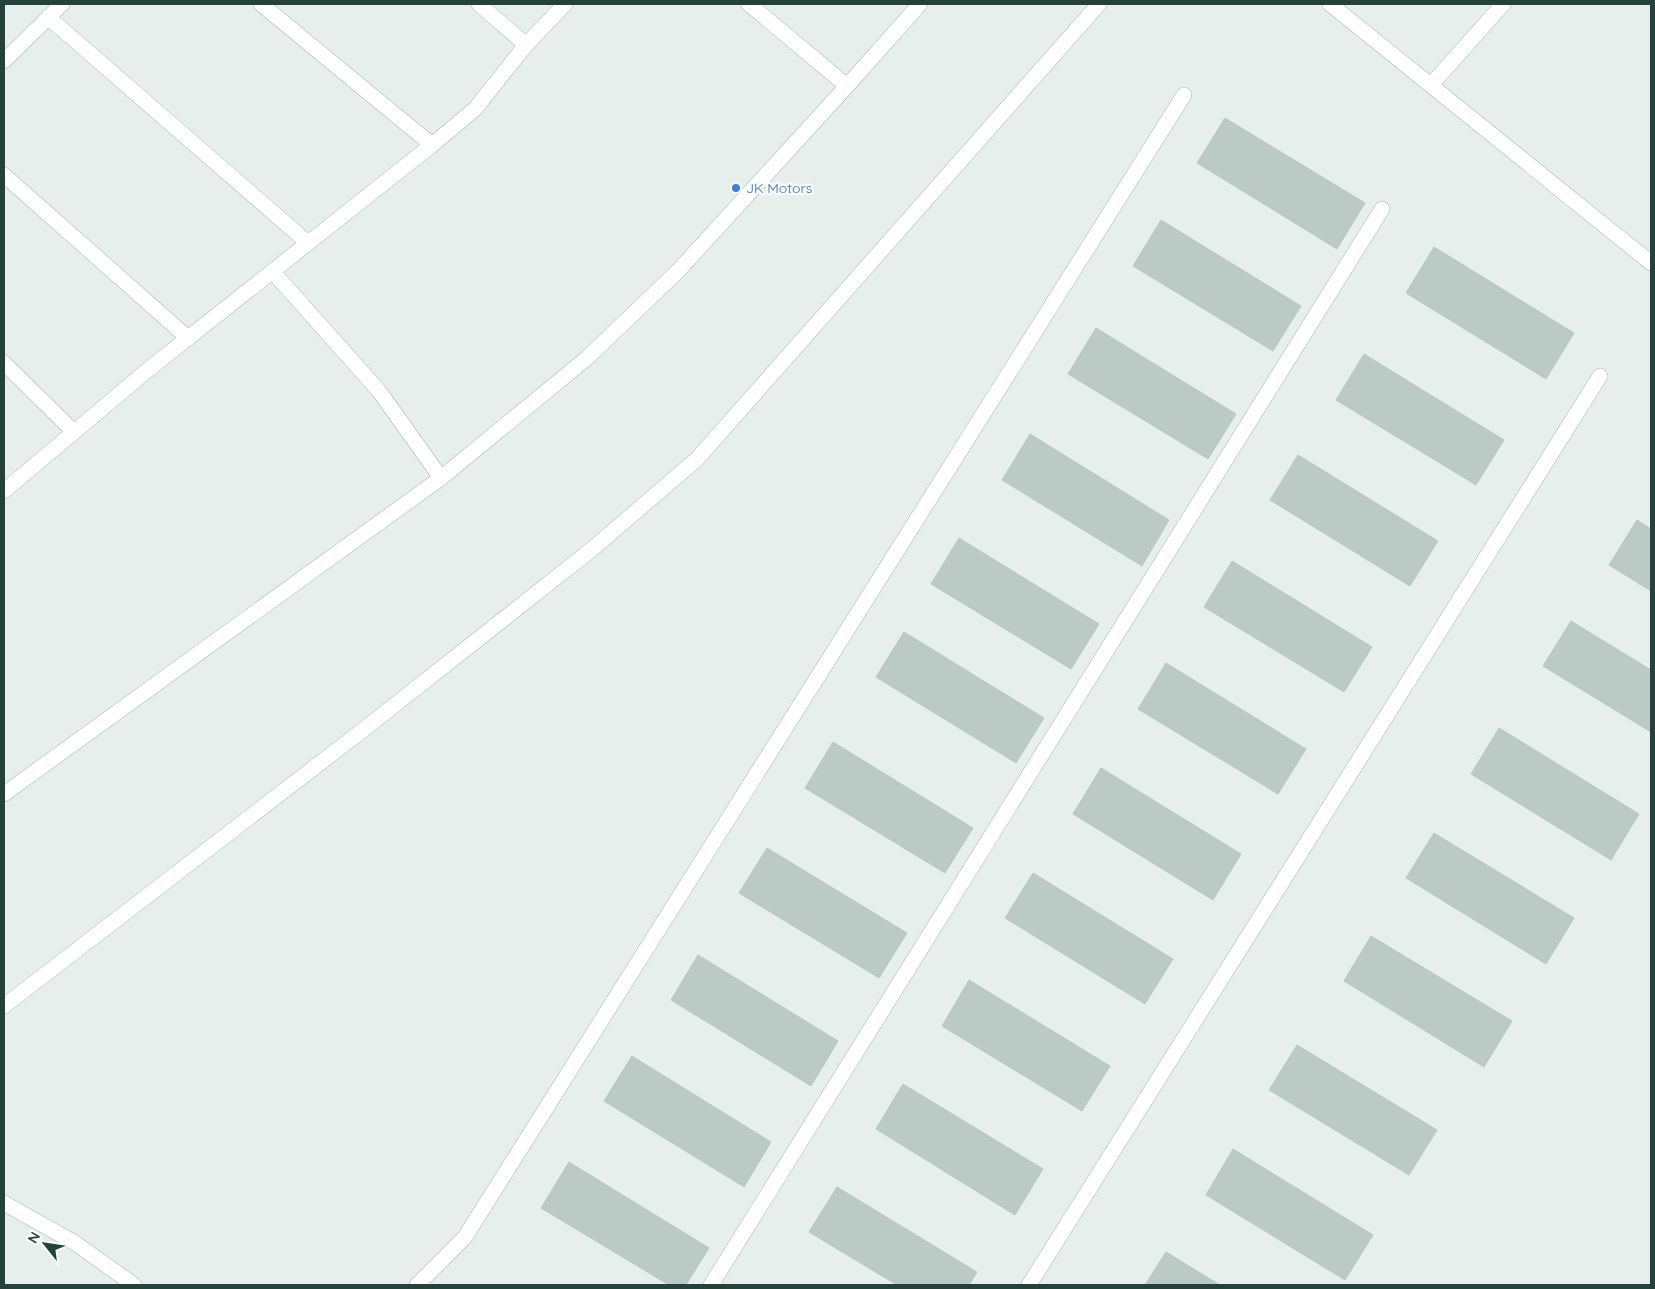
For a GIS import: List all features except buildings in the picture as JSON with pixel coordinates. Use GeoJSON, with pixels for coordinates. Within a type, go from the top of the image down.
{"type":"FeatureCollection","features":[{"type":"Feature","properties":{"kind":"street"},"geometry":{"type":"LineString","coordinates":[[4,61],[62,4]]}},
{"type":"Feature","properties":{"kind":"street"},"geometry":{"type":"LineString","coordinates":[[261,4],[432,145]]}},
{"type":"Feature","properties":{"kind":"street"},"geometry":{"type":"LineString","coordinates":[[479,4],[526,45]]}},
{"type":"Feature","properties":{"kind":"street"},"geometry":{"type":"LineString","coordinates":[[4,491],[149,369],[475,109],[526,45],[565,4]]}},
{"type":"Feature","properties":{"kind":"street"},"geometry":{"type":"LineString","coordinates":[[749,4],[847,86]]}},
{"type":"Feature","properties":{"kind":"street"},"geometry":{"type":"LineString","coordinates":[[4,794],[441,478],[587,358],[664,284],[920,4]]}},
{"type":"Feature","properties":{"kind":"street"},"geometry":{"type":"LineString","coordinates":[[4,1006],[355,736],[591,550],[697,459],[1099,4]]}},
{"type":"Feature","properties":{"kind":"street"},"geometry":{"type":"LineString","coordinates":[[1330,4],[1651,263]]}},
{"type":"Feature","properties":{"kind":"street"},"geometry":{"type":"LineString","coordinates":[[1431,85],[1503,4]]}},
{"type":"Feature","properties":{"kind":"street"},"geometry":{"type":"LineString","coordinates":[[48,17],[308,243]]}},
{"type":"Feature","properties":{"kind":"street"},"geometry":{"type":"LineString","coordinates":[[418,1285],[465,1236],[1184,95]]}},
{"type":"Feature","properties":{"kind":"street"},"geometry":{"type":"LineString","coordinates":[[4,175],[188,338]]}},
{"type":"Feature","properties":{"kind":"street"},"geometry":{"type":"LineString","coordinates":[[711,1285],[1382,209]]}},
{"type":"Feature","properties":{"kind":"street"},"geometry":{"type":"LineString","coordinates":[[273,272],[379,391],[441,478]]}},
{"type":"Feature","properties":{"kind":"street"},"geometry":{"type":"LineString","coordinates":[[4,363],[74,432]]}},
{"type":"Feature","properties":{"kind":"street"},"geometry":{"type":"LineString","coordinates":[[1029,1285],[1600,376]]}},
{"type":"Feature","properties":{"kind":"street"},"geometry":{"type":"LineString","coordinates":[[4,1203],[76,1243],[134,1285]]}},
{"type":"Feature","properties":{"kind":"place","name":"JK Motors"},"geometry":{"type":"Point","coordinates":[736,188]}}]}
